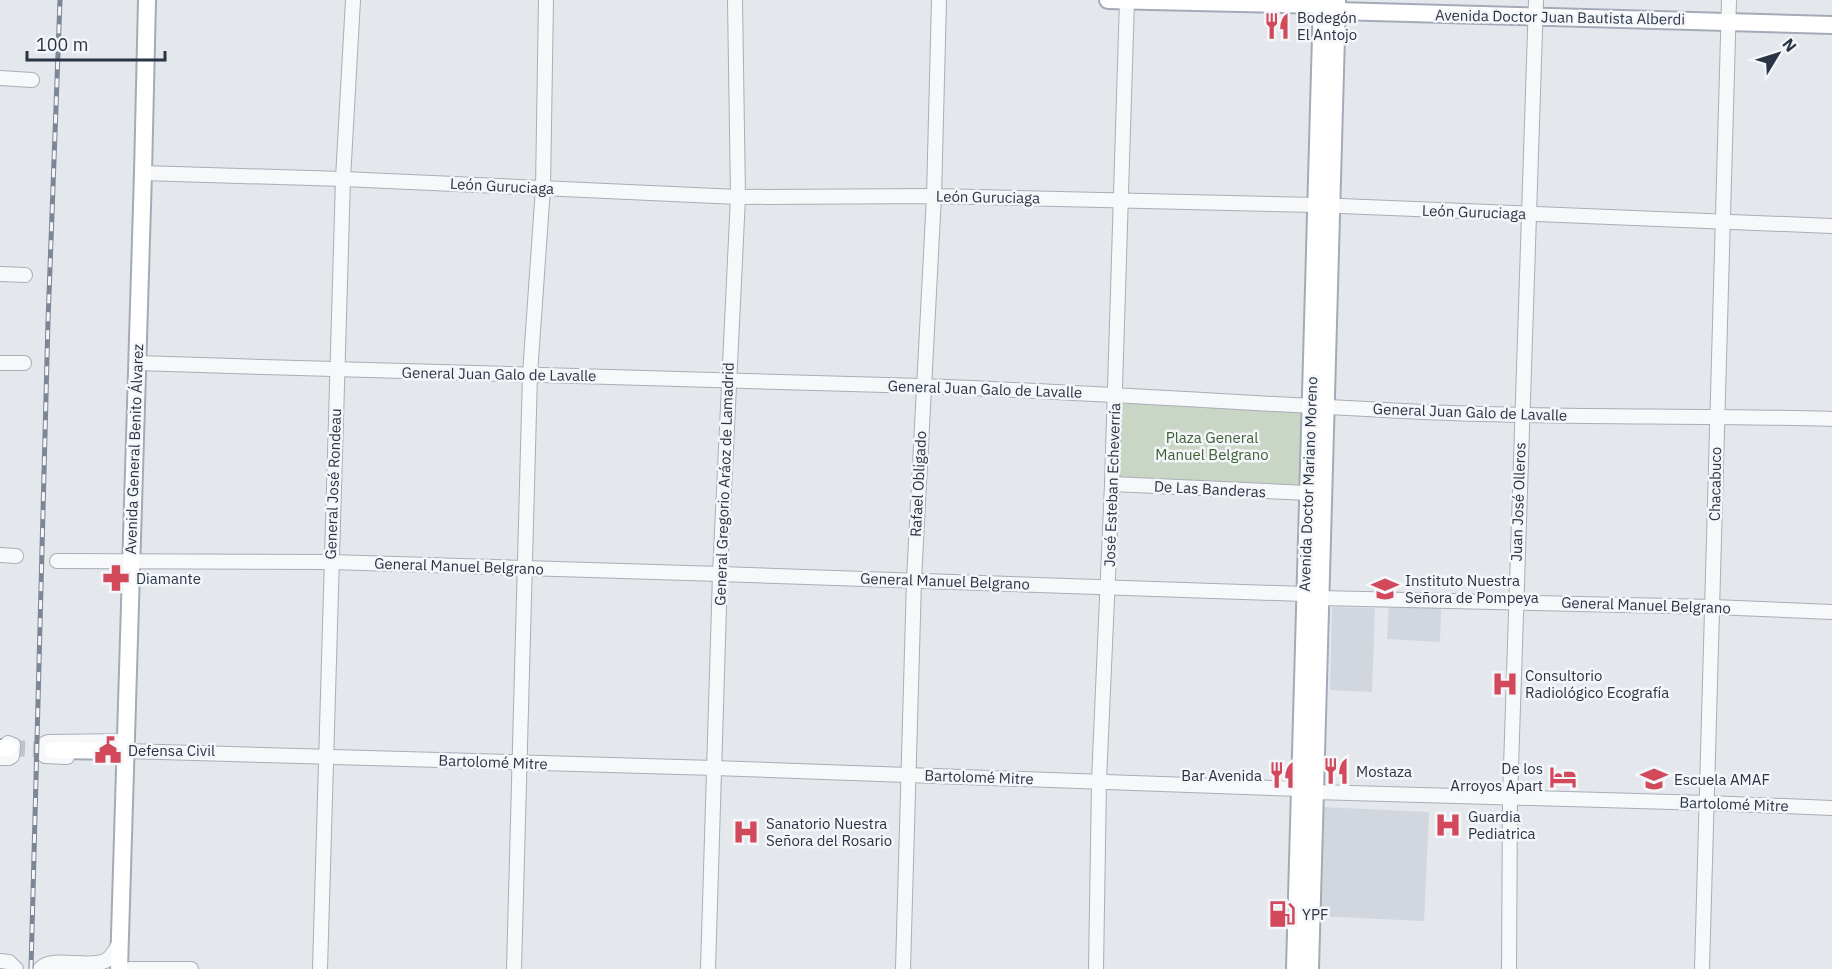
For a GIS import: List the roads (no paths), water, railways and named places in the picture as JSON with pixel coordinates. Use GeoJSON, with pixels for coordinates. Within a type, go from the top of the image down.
{"type":"FeatureCollection","features":[{"type":"Feature","properties":{"kind":"main road","name":"Avenida General Benito Álvarez"},"geometry":{"type":"LineString","coordinates":[[119,969],[144,173],[147,0]]}},
{"type":"Feature","properties":{"kind":"main road","name":"Avenida Doctor Juan Bautista Alberdi"},"geometry":{"type":"LineString","coordinates":[[1108,0],[1330,4],[1535,18],[1832,25]]}},
{"type":"Feature","properties":{"kind":"main road","name":"Avenida Doctor Mariano Moreno"},"geometry":{"type":"LineString","coordinates":[[1310,969],[1308,790],[1312,596],[1330,4]]}},
{"type":"Feature","properties":{"kind":"main road","name":"Avenida Doctor Mariano Moreno"},"geometry":{"type":"LineString","coordinates":[[1312,596],[1308,493],[1319,406]]}},
{"type":"Feature","properties":{"kind":"main road"},"geometry":{"type":"LineString","coordinates":[[53,750],[126,750]]}},
{"type":"Feature","properties":{"kind":"main road","name":"Avenida Doctor Mariano Moreno"},"geometry":{"type":"LineString","coordinates":[[1295,969],[1308,790]]}},
{"type":"Feature","properties":{"kind":"street","name":"General José Rondeau"},"geometry":{"type":"LineString","coordinates":[[320,969],[343,178],[352,0]]}},
{"type":"Feature","properties":{"kind":"street"},"geometry":{"type":"LineString","coordinates":[[514,969],[530,374],[543,188],[546,0]]}},
{"type":"Feature","properties":{"kind":"street","name":"General Gregorio Aráoz de Lamadrid"},"geometry":{"type":"LineString","coordinates":[[708,969],[720,574],[738,197],[735,0]]}},
{"type":"Feature","properties":{"kind":"street","name":"Rafael Obligado"},"geometry":{"type":"LineString","coordinates":[[903,969],[914,580],[934,196],[939,0]]}},
{"type":"Feature","properties":{"kind":"street","name":"José Esteban Echeverría"},"geometry":{"type":"LineString","coordinates":[[1096,969],[1099,781],[1112,484],[1127,0]]}},
{"type":"Feature","properties":{"kind":"street","name":"Juan José Olleros"},"geometry":{"type":"LineString","coordinates":[[1509,969],[1515,602],[1536,0]]}},
{"type":"Feature","properties":{"kind":"street","name":"Chacabuco"},"geometry":{"type":"LineString","coordinates":[[1702,969],[1729,0]]}},
{"type":"Feature","properties":{"kind":"street"},"geometry":{"type":"LineString","coordinates":[[0,78],[32,80]]}},
{"type":"Feature","properties":{"kind":"street","name":"León Guruciaga"},"geometry":{"type":"LineString","coordinates":[[144,173],[343,178],[738,197],[934,196],[1120,200],[1832,226]]}},
{"type":"Feature","properties":{"kind":"street"},"geometry":{"type":"LineString","coordinates":[[0,274],[25,275]]}},
{"type":"Feature","properties":{"kind":"street"},"geometry":{"type":"LineString","coordinates":[[0,363],[24,363]]}},
{"type":"Feature","properties":{"kind":"street","name":"General Juan Galo de Lavalle"},"geometry":{"type":"LineString","coordinates":[[137,363],[923,386],[1521,414],[1832,418]]}},
{"type":"Feature","properties":{"kind":"street","name":"De Las Banderas"},"geometry":{"type":"LineString","coordinates":[[1112,484],[1308,493]]}},
{"type":"Feature","properties":{"kind":"street"},"geometry":{"type":"LineString","coordinates":[[0,555],[16,556]]}},
{"type":"Feature","properties":{"kind":"street","name":"General Manuel Belgrano"},"geometry":{"type":"LineString","coordinates":[[57,561],[331,562],[1832,612]]}},
{"type":"Feature","properties":{"kind":"street"},"geometry":{"type":"LineString","coordinates":[[48,742],[126,750],[51,756],[45,756],[42,752],[44,744],[48,742]]}},
{"type":"Feature","properties":{"kind":"street","name":"Bartolomé Mitre"},"geometry":{"type":"LineString","coordinates":[[126,750],[1099,781],[1510,798],[1832,808]]}},
{"type":"Feature","properties":{"kind":"street"},"geometry":{"type":"LineString","coordinates":[[40,969],[44,964],[52,963],[89,964],[105,961],[111,957],[120,942]]}},
{"type":"Feature","properties":{"kind":"street"},"geometry":{"type":"LineString","coordinates":[[0,961],[9,962],[16,969]]}},
{"type":"Feature","properties":{"kind":"street"},"geometry":{"type":"LineString","coordinates":[[130,969],[191,969]]}},
{"type":"Feature","properties":{"kind":"tunnel"},"geometry":{"type":"LineString","coordinates":[[9,748],[53,750]]}},
{"type":"Feature","properties":{"kind":"railway"},"geometry":{"type":"LineString","coordinates":[[31,969],[48,321],[60,0]]}},
{"type":"Feature","properties":{"kind":"place","name":"Bodegón El Antojo"},"geometry":{"type":"Point","coordinates":[1277,26]}},
{"type":"Feature","properties":{"kind":"place","name":"Diamante"},"geometry":{"type":"Point","coordinates":[116,578]}},
{"type":"Feature","properties":{"kind":"place","name":"Instituto Nuestra Señora de Pompeya"},"geometry":{"type":"Point","coordinates":[1385,589]}},
{"type":"Feature","properties":{"kind":"place","name":"Consultorio Radiológico Ecografía"},"geometry":{"type":"Point","coordinates":[1505,684]}},
{"type":"Feature","properties":{"kind":"place","name":"Defensa Civil"},"geometry":{"type":"Point","coordinates":[108,750]}},
{"type":"Feature","properties":{"kind":"place","name":"Mostaza"},"geometry":{"type":"Point","coordinates":[1336,771]}},
{"type":"Feature","properties":{"kind":"place","name":"Bar Avenida"},"geometry":{"type":"Point","coordinates":[1282,775]}},
{"type":"Feature","properties":{"kind":"place","name":"De los Arroyos Apart"},"geometry":{"type":"Point","coordinates":[1563,777]}},
{"type":"Feature","properties":{"kind":"place","name":"Escuela AMAF"},"geometry":{"type":"Point","coordinates":[1654,779]}},
{"type":"Feature","properties":{"kind":"place","name":"Guardia Pediatrica"},"geometry":{"type":"Point","coordinates":[1448,825]}},
{"type":"Feature","properties":{"kind":"place","name":"Sanatorio Nuestra Señora del Rosario"},"geometry":{"type":"Point","coordinates":[746,832]}},
{"type":"Feature","properties":{"kind":"place","name":"YPF"},"geometry":{"type":"Point","coordinates":[1282,914]}},
{"type":"Feature","properties":{"kind":"park label","name":"Plaza General Manuel Belgrano"},"geometry":{"type":"Point","coordinates":[1212,446]}}]}
